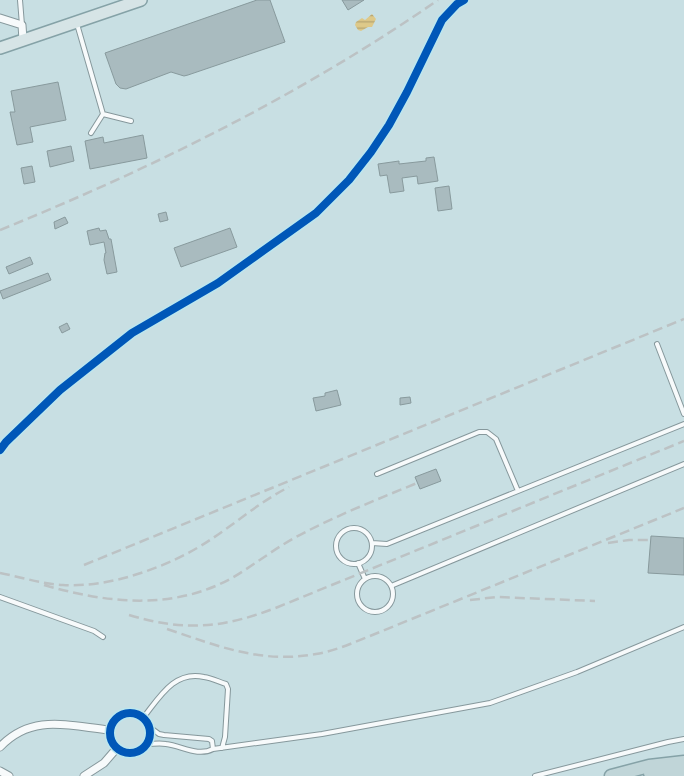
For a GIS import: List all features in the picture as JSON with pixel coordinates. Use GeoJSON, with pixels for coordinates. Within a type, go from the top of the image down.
{"type":"FeatureCollection","features":[{"type":"Feature","properties":{"kind":"highway"},"geometry":{"type":"LineString","coordinates":[[611,776],[649,766],[684,762]]}},
{"type":"Feature","properties":{"kind":"highway"},"geometry":{"type":"LineString","coordinates":[[625,773],[684,774]]}},
{"type":"Feature","properties":{"kind":"main road"},"geometry":{"type":"LineString","coordinates":[[0,48],[140,0]]}},
{"type":"Feature","properties":{"kind":"street"},"geometry":{"type":"LineString","coordinates":[[0,450],[60,390],[132,333],[218,283],[316,213],[349,180],[389,125],[442,20],[457,4],[464,0]]}},
{"type":"Feature","properties":{"kind":"street"},"geometry":{"type":"LineString","coordinates":[[0,18],[22,25],[23,40]]}},
{"type":"Feature","properties":{"kind":"street"},"geometry":{"type":"LineString","coordinates":[[132,713],[143,718],[148,726],[149,735],[146,744],[132,752],[127,753],[117,748],[110,737],[112,724],[120,716],[132,713]]}},
{"type":"Feature","properties":{"kind":"street"},"geometry":{"type":"LineString","coordinates":[[0,747],[20,731],[41,724],[110,730]]}},
{"type":"Feature","properties":{"kind":"street"},"geometry":{"type":"LineString","coordinates":[[84,776],[104,763],[117,748]]}},
{"type":"Feature","properties":{"kind":"street"},"geometry":{"type":"LineString","coordinates":[[0,771],[9,776]]}},
{"type":"Feature","properties":{"kind":"lane"},"geometry":{"type":"LineString","coordinates":[[20,0],[22,25]]}},
{"type":"Feature","properties":{"kind":"lane"},"geometry":{"type":"LineString","coordinates":[[76,21],[103,114],[91,133]]}},
{"type":"Feature","properties":{"kind":"lane"},"geometry":{"type":"LineString","coordinates":[[103,114],[131,121]]}},
{"type":"Feature","properties":{"kind":"lane"},"geometry":{"type":"LineString","coordinates":[[656,344],[684,414]]}},
{"type":"Feature","properties":{"kind":"lane"},"geometry":{"type":"LineString","coordinates":[[372,543],[387,544],[684,424]]}},
{"type":"Feature","properties":{"kind":"lane"},"geometry":{"type":"LineString","coordinates":[[377,474],[479,432],[487,432],[496,439],[518,491]]}},
{"type":"Feature","properties":{"kind":"lane"},"geometry":{"type":"LineString","coordinates":[[391,586],[684,464]]}},
{"type":"Feature","properties":{"kind":"lane"},"geometry":{"type":"LineString","coordinates":[[351,528],[362,530],[372,543],[370,554],[358,563],[347,562],[338,555],[336,544],[341,533],[351,528]]}},
{"type":"Feature","properties":{"kind":"lane"},"geometry":{"type":"LineString","coordinates":[[358,563],[365,579]]}},
{"type":"Feature","properties":{"kind":"lane"},"geometry":{"type":"LineString","coordinates":[[371,577],[382,578],[391,586],[390,603],[382,611],[370,612],[360,605],[357,594],[358,588],[365,579],[371,577]]}},
{"type":"Feature","properties":{"kind":"lane"},"geometry":{"type":"LineString","coordinates":[[0,597],[94,631],[103,637]]}},
{"type":"Feature","properties":{"kind":"lane"},"geometry":{"type":"LineString","coordinates":[[146,744],[164,743],[197,752],[208,752],[213,749],[322,734],[490,703],[577,672],[684,627]]}},
{"type":"Feature","properties":{"kind":"lane"},"geometry":{"type":"LineString","coordinates":[[143,718],[171,683],[179,678],[204,676],[226,684],[228,689],[226,737],[222,748]]}},
{"type":"Feature","properties":{"kind":"lane"},"geometry":{"type":"LineString","coordinates":[[148,726],[158,734],[209,739],[212,741],[213,749]]}},
{"type":"Feature","properties":{"kind":"lane"},"geometry":{"type":"LineString","coordinates":[[535,776],[684,739]]}},
{"type":"Feature","properties":{"kind":"shaded area"},"geometry":{"type":"Polygon","coordinates":[[[372,14],[376,19],[372,27],[361,31],[358,30],[355,25],[356,22],[362,18],[365,20],[372,14]]]}},
{"type":"Feature","properties":{"kind":"building"},"geometry":{"type":"Polygon","coordinates":[[[257,0],[270,0],[285,42],[184,76],[171,72],[126,89],[120,88],[116,84],[105,53],[257,0]]]}},
{"type":"Feature","properties":{"kind":"building"},"geometry":{"type":"Polygon","coordinates":[[[342,0],[364,0],[348,10],[342,0]]]}},
{"type":"Feature","properties":{"kind":"building"},"geometry":{"type":"Polygon","coordinates":[[[58,82],[66,120],[30,127],[33,142],[17,145],[10,112],[15,112],[11,91],[58,82]]]}},
{"type":"Feature","properties":{"kind":"building"},"geometry":{"type":"Polygon","coordinates":[[[143,135],[147,158],[90,169],[85,141],[103,137],[104,143],[143,135]]]}},
{"type":"Feature","properties":{"kind":"building"},"geometry":{"type":"Polygon","coordinates":[[[71,146],[74,161],[50,167],[47,151],[71,146]]]}},
{"type":"Feature","properties":{"kind":"building"},"geometry":{"type":"Polygon","coordinates":[[[434,157],[438,181],[418,184],[417,176],[402,178],[404,191],[390,193],[387,175],[380,176],[378,164],[399,161],[399,164],[426,161],[426,158],[434,157]]]}},
{"type":"Feature","properties":{"kind":"building"},"geometry":{"type":"Polygon","coordinates":[[[32,166],[35,182],[24,184],[21,168],[32,166]]]}},
{"type":"Feature","properties":{"kind":"building"},"geometry":{"type":"Polygon","coordinates":[[[449,186],[452,209],[438,211],[435,188],[449,186]]]}},
{"type":"Feature","properties":{"kind":"building"},"geometry":{"type":"Polygon","coordinates":[[[166,212],[168,220],[160,222],[158,214],[166,212]]]}},
{"type":"Feature","properties":{"kind":"building"},"geometry":{"type":"Polygon","coordinates":[[[65,217],[68,223],[55,229],[54,222],[65,217]]]}},
{"type":"Feature","properties":{"kind":"building"},"geometry":{"type":"Polygon","coordinates":[[[99,228],[100,231],[106,230],[109,239],[111,239],[117,272],[107,274],[104,260],[106,253],[104,242],[90,245],[87,231],[99,228]]]}},
{"type":"Feature","properties":{"kind":"building"},"geometry":{"type":"Polygon","coordinates":[[[230,228],[237,247],[181,267],[174,248],[230,228]]]}},
{"type":"Feature","properties":{"kind":"building"},"geometry":{"type":"Polygon","coordinates":[[[30,257],[33,264],[9,274],[6,267],[30,257]]]}},
{"type":"Feature","properties":{"kind":"building"},"geometry":{"type":"Polygon","coordinates":[[[48,273],[51,280],[3,299],[0,291],[48,273]]]}},
{"type":"Feature","properties":{"kind":"building"},"geometry":{"type":"Polygon","coordinates":[[[67,323],[70,329],[62,333],[59,327],[67,323]]]}},
{"type":"Feature","properties":{"kind":"building"},"geometry":{"type":"Polygon","coordinates":[[[337,390],[341,405],[316,411],[313,398],[325,396],[325,393],[337,390]]]}},
{"type":"Feature","properties":{"kind":"building"},"geometry":{"type":"Polygon","coordinates":[[[410,397],[411,403],[400,405],[400,398],[410,397]]]}},
{"type":"Feature","properties":{"kind":"building"},"geometry":{"type":"Polygon","coordinates":[[[436,469],[441,481],[420,489],[415,477],[436,469]]]}},
{"type":"Feature","properties":{"kind":"building"},"geometry":{"type":"Polygon","coordinates":[[[651,536],[684,538],[684,575],[648,573],[651,536]]]}},
{"type":"Feature","properties":{"kind":"railway"},"geometry":{"type":"LineString","coordinates":[[0,230],[114,181],[225,127],[334,67],[438,0]]}},
{"type":"Feature","properties":{"kind":"railway"},"geometry":{"type":"LineString","coordinates":[[84,565],[684,319]]}},
{"type":"Feature","properties":{"kind":"railway"},"geometry":{"type":"LineString","coordinates":[[129,615],[169,624],[187,625],[205,625],[240,620],[278,607],[684,441]]}},
{"type":"Feature","properties":{"kind":"railway"},"geometry":{"type":"LineString","coordinates":[[44,585],[92,596],[139,601],[186,596],[209,589],[232,578],[311,529],[417,483]]}},
{"type":"Feature","properties":{"kind":"railway"},"geometry":{"type":"LineString","coordinates":[[0,573],[39,582],[63,585],[101,583],[120,579],[159,566],[194,550],[268,499],[289,487]]}},
{"type":"Feature","properties":{"kind":"railway"},"geometry":{"type":"LineString","coordinates":[[167,629],[222,647],[258,655],[277,657],[323,653],[370,636],[684,508]]}},
{"type":"Feature","properties":{"kind":"railway"},"geometry":{"type":"LineString","coordinates":[[608,543],[650,540]]}},
{"type":"Feature","properties":{"kind":"railway"},"geometry":{"type":"LineString","coordinates":[[470,600],[497,597],[595,601]]}},
{"type":"Feature","properties":{"kind":"cycle path"},"geometry":{"type":"LineString","coordinates":[[0,450],[60,390],[132,333],[218,283],[316,213],[349,180],[371,152],[389,125],[407,92],[442,20],[457,4],[464,0]]}},
{"type":"Feature","properties":{"kind":"cycle path"},"geometry":{"type":"LineString","coordinates":[[130,713],[144,719],[150,733],[144,747],[130,753],[116,747],[110,733],[116,719],[130,713]]}}]}
